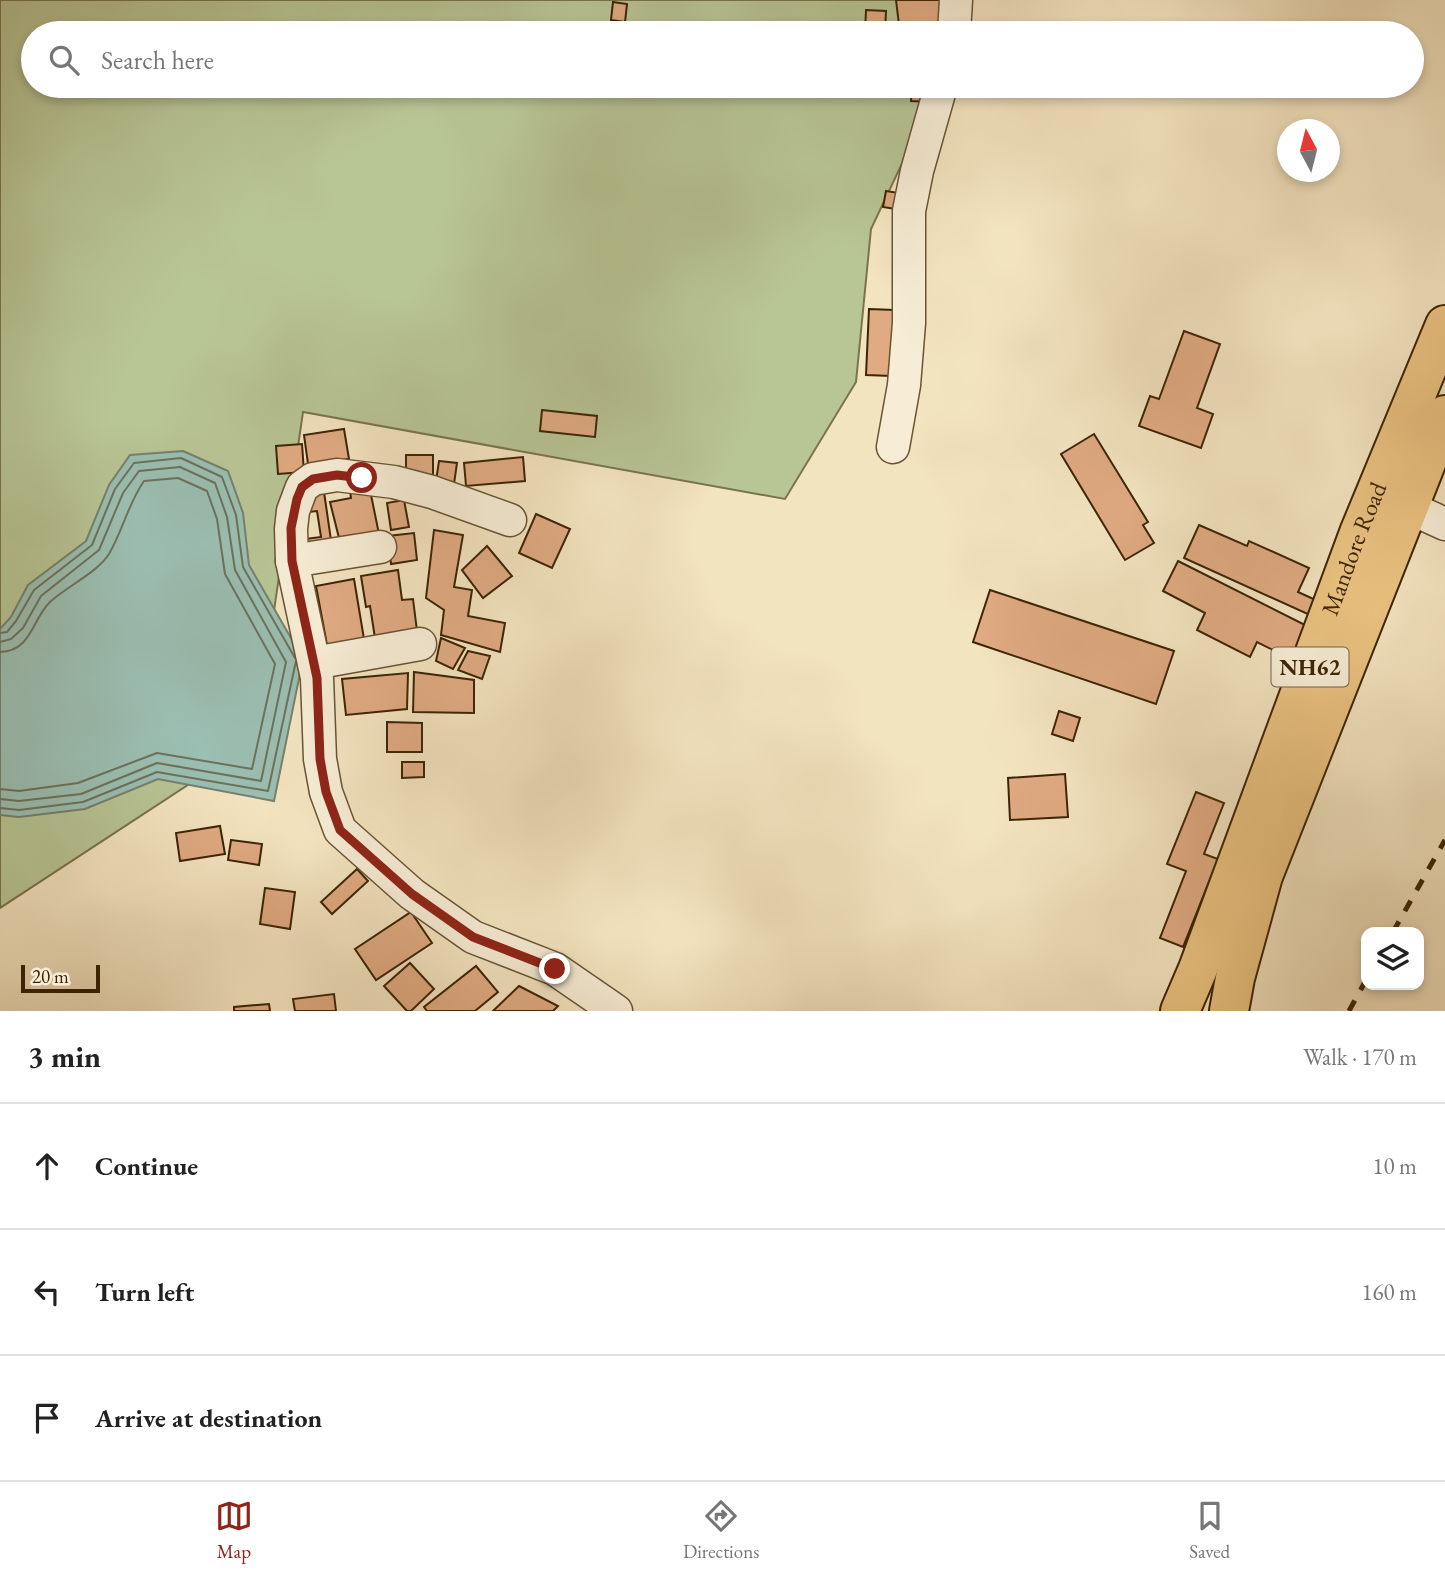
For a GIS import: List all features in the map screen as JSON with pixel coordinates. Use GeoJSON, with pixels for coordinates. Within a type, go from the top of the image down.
{"type":"FeatureCollection","features":[{"type":"Feature","properties":{"kind":"highway","name":"Mandore Road"},"geometry":{"type":"LineString","coordinates":[[1180,1011],[1198,969],[1359,533],[1445,325]]}},
{"type":"Feature","properties":{"kind":"highway","name":"Mandore Road"},"geometry":{"type":"LineString","coordinates":[[1229,1011],[1235,978],[1263,876],[1445,415]]}},
{"type":"Feature","properties":{"kind":"street"},"geometry":{"type":"LineString","coordinates":[[955,21],[956,0]]}},
{"type":"Feature","properties":{"kind":"street"},"geometry":{"type":"LineString","coordinates":[[893,447],[904,385],[909,323],[909,211],[938,98]]}},
{"type":"Feature","properties":{"kind":"street"},"geometry":{"type":"LineString","coordinates":[[510,520],[432,492],[394,482],[337,475],[313,479],[302,487],[293,511],[292,561],[317,678],[320,759],[326,792],[340,830],[412,894],[473,937],[555,969],[616,1011]]}},
{"type":"Feature","properties":{"kind":"street"},"geometry":{"type":"LineString","coordinates":[[1408,507],[1445,524]]}},
{"type":"Feature","properties":{"kind":"street"},"geometry":{"type":"LineString","coordinates":[[292,561],[380,547]]}},
{"type":"Feature","properties":{"kind":"street"},"geometry":{"type":"LineString","coordinates":[[314,663],[420,643]]}},
{"type":"Feature","properties":{"kind":"green space"},"geometry":{"type":"Polygon","coordinates":[[[0,0],[943,0],[940,21],[21,21],[21,98],[927,98],[924,117],[871,229],[856,382],[785,499],[303,412],[255,741],[0,908],[0,0]]]}},
{"type":"Feature","properties":{"kind":"water"},"geometry":{"type":"Polygon","coordinates":[[[183,451],[228,471],[243,513],[249,565],[303,659],[274,801],[158,779],[85,809],[19,817],[0,815],[0,629],[11,617],[28,585],[86,541],[109,485],[130,455],[183,451]]]}},
{"type":"Feature","properties":{"kind":"building"},"geometry":{"type":"Polygon","coordinates":[[[896,0],[940,0],[942,21],[899,21],[896,0]]]}},
{"type":"Feature","properties":{"kind":"building"},"geometry":{"type":"Polygon","coordinates":[[[613,2],[627,4],[625,21],[611,20],[613,2]]]}},
{"type":"Feature","properties":{"kind":"building"},"geometry":{"type":"Polygon","coordinates":[[[866,10],[886,11],[886,21],[866,21],[866,10]]]}},
{"type":"Feature","properties":{"kind":"building"},"geometry":{"type":"Polygon","coordinates":[[[911,98],[931,98],[931,102],[911,101],[911,98]]]}},
{"type":"Feature","properties":{"kind":"building"},"geometry":{"type":"Polygon","coordinates":[[[886,191],[905,194],[902,210],[883,207],[886,191]]]}},
{"type":"Feature","properties":{"kind":"building"},"geometry":{"type":"Polygon","coordinates":[[[869,309],[894,310],[891,376],[866,375],[869,309]]]}},
{"type":"Feature","properties":{"kind":"building"},"geometry":{"type":"Polygon","coordinates":[[[1184,331],[1220,344],[1197,408],[1213,414],[1201,448],[1139,426],[1150,396],[1159,399],[1184,331]]]}},
{"type":"Feature","properties":{"kind":"building"},"geometry":{"type":"Polygon","coordinates":[[[542,410],[597,416],[595,437],[540,431],[542,410]]]}},
{"type":"Feature","properties":{"kind":"building"},"geometry":{"type":"Polygon","coordinates":[[[344,429],[349,459],[308,464],[304,435],[344,429]]]}},
{"type":"Feature","properties":{"kind":"building"},"geometry":{"type":"Polygon","coordinates":[[[1094,434],[1148,522],[1143,525],[1154,543],[1125,560],[1061,454],[1094,434]]]}},
{"type":"Feature","properties":{"kind":"building"},"geometry":{"type":"Polygon","coordinates":[[[302,444],[304,472],[278,474],[276,446],[302,444]]]}},
{"type":"Feature","properties":{"kind":"building"},"geometry":{"type":"Polygon","coordinates":[[[406,455],[433,455],[433,480],[406,480],[406,455]]]}},
{"type":"Feature","properties":{"kind":"building"},"geometry":{"type":"Polygon","coordinates":[[[523,457],[525,481],[466,486],[464,463],[523,457]]]}},
{"type":"Feature","properties":{"kind":"building"},"geometry":{"type":"Polygon","coordinates":[[[439,461],[457,463],[454,484],[436,481],[439,461]]]}},
{"type":"Feature","properties":{"kind":"building"},"geometry":{"type":"Polygon","coordinates":[[[349,483],[369,485],[380,539],[341,546],[330,502],[351,498],[349,483]]]}},
{"type":"Feature","properties":{"kind":"building"},"geometry":{"type":"Polygon","coordinates":[[[324,492],[332,547],[309,552],[305,539],[321,537],[317,511],[309,512],[306,495],[324,492]]]}},
{"type":"Feature","properties":{"kind":"building"},"geometry":{"type":"Polygon","coordinates":[[[404,500],[409,527],[391,530],[387,503],[404,500]]]}},
{"type":"Feature","properties":{"kind":"building"},"geometry":{"type":"Polygon","coordinates":[[[536,514],[570,529],[552,568],[519,553],[536,514]]]}},
{"type":"Feature","properties":{"kind":"building"},"geometry":{"type":"Polygon","coordinates":[[[1199,525],[1247,546],[1249,541],[1309,568],[1298,592],[1318,601],[1312,616],[1184,558],[1199,525]]]}},
{"type":"Feature","properties":{"kind":"building"},"geometry":{"type":"Polygon","coordinates":[[[434,530],[463,535],[454,587],[472,590],[468,616],[505,623],[500,652],[441,635],[444,610],[426,598],[434,530]]]}},
{"type":"Feature","properties":{"kind":"building"},"geometry":{"type":"Polygon","coordinates":[[[414,533],[417,560],[391,564],[388,536],[414,533]]]}},
{"type":"Feature","properties":{"kind":"building"},"geometry":{"type":"Polygon","coordinates":[[[487,546],[512,576],[483,598],[462,570],[487,546]]]}},
{"type":"Feature","properties":{"kind":"building"},"geometry":{"type":"Polygon","coordinates":[[[1178,561],[1307,626],[1291,659],[1257,642],[1250,657],[1197,630],[1205,613],[1163,591],[1178,561]]]}},
{"type":"Feature","properties":{"kind":"building"},"geometry":{"type":"Polygon","coordinates":[[[398,570],[402,600],[413,599],[417,631],[375,638],[370,606],[366,607],[361,576],[398,570]]]}},
{"type":"Feature","properties":{"kind":"building"},"geometry":{"type":"Polygon","coordinates":[[[354,579],[364,639],[327,645],[316,586],[354,579]]]}},
{"type":"Feature","properties":{"kind":"building"},"geometry":{"type":"Polygon","coordinates":[[[990,590],[1174,651],[1156,704],[973,642],[990,590]]]}},
{"type":"Feature","properties":{"kind":"building"},"geometry":{"type":"Polygon","coordinates":[[[441,638],[465,648],[453,669],[436,661],[441,638]]]}},
{"type":"Feature","properties":{"kind":"building"},"geometry":{"type":"Polygon","coordinates":[[[468,651],[490,656],[482,679],[458,670],[468,651]]]}},
{"type":"Feature","properties":{"kind":"building"},"geometry":{"type":"Polygon","coordinates":[[[414,672],[474,680],[474,713],[413,712],[414,672]]]}},
{"type":"Feature","properties":{"kind":"building"},"geometry":{"type":"Polygon","coordinates":[[[408,673],[407,709],[346,715],[342,679],[408,673]]]}},
{"type":"Feature","properties":{"kind":"building"},"geometry":{"type":"Polygon","coordinates":[[[1059,711],[1080,718],[1073,741],[1052,734],[1059,711]]]}},
{"type":"Feature","properties":{"kind":"building"},"geometry":{"type":"Polygon","coordinates":[[[387,722],[422,723],[422,752],[387,752],[387,722]]]}},
{"type":"Feature","properties":{"kind":"building"},"geometry":{"type":"Polygon","coordinates":[[[402,762],[424,762],[424,777],[402,778],[402,762]]]}},
{"type":"Feature","properties":{"kind":"building"},"geometry":{"type":"Polygon","coordinates":[[[1065,774],[1068,817],[1010,820],[1008,778],[1065,774]]]}},
{"type":"Feature","properties":{"kind":"building"},"geometry":{"type":"Polygon","coordinates":[[[1196,792],[1224,803],[1204,854],[1218,859],[1183,947],[1160,938],[1186,871],[1167,864],[1196,792]]]}},
{"type":"Feature","properties":{"kind":"building"},"geometry":{"type":"Polygon","coordinates":[[[220,826],[225,854],[180,861],[176,833],[220,826]]]}},
{"type":"Feature","properties":{"kind":"building"},"geometry":{"type":"Polygon","coordinates":[[[231,840],[262,844],[259,865],[228,860],[231,840]]]}},
{"type":"Feature","properties":{"kind":"building"},"geometry":{"type":"Polygon","coordinates":[[[357,869],[368,881],[332,914],[321,902],[357,869]]]}},
{"type":"Feature","properties":{"kind":"building"},"geometry":{"type":"Polygon","coordinates":[[[265,888],[295,892],[290,929],[260,924],[265,888]]]}},
{"type":"Feature","properties":{"kind":"building"},"geometry":{"type":"Polygon","coordinates":[[[411,912],[432,943],[376,980],[355,949],[411,912]]]}},
{"type":"Feature","properties":{"kind":"building"},"geometry":{"type":"Polygon","coordinates":[[[410,963],[434,989],[411,1011],[407,1011],[384,986],[410,963]]]}},
{"type":"Feature","properties":{"kind":"building"},"geometry":{"type":"Polygon","coordinates":[[[476,966],[498,992],[475,1011],[427,1011],[424,1007],[476,966]]]}},
{"type":"Feature","properties":{"kind":"building"},"geometry":{"type":"Polygon","coordinates":[[[519,986],[558,1006],[553,1011],[493,1011],[519,986]]]}},
{"type":"Feature","properties":{"kind":"building"},"geometry":{"type":"Polygon","coordinates":[[[334,994],[336,1011],[295,1011],[293,999],[334,994]]]}},
{"type":"Feature","properties":{"kind":"building"},"geometry":{"type":"Polygon","coordinates":[[[269,1004],[270,1011],[234,1011],[234,1007],[269,1004]]]}},
{"type":"Feature","properties":{"kind":"railway"},"geometry":{"type":"LineString","coordinates":[[1396,927],[1445,840]]}},
{"type":"Feature","properties":{"kind":"railway"},"geometry":{"type":"LineString","coordinates":[[1349,1011],[1361,989]]}},
{"type":"Feature","properties":{"kind":"route"},"geometry":{"type":"LineString","coordinates":[[362,478],[337,475],[313,479],[302,487],[293,511],[291,528],[292,561],[317,678],[320,759],[326,792],[340,830],[412,894],[473,937],[555,969]]}}]}
